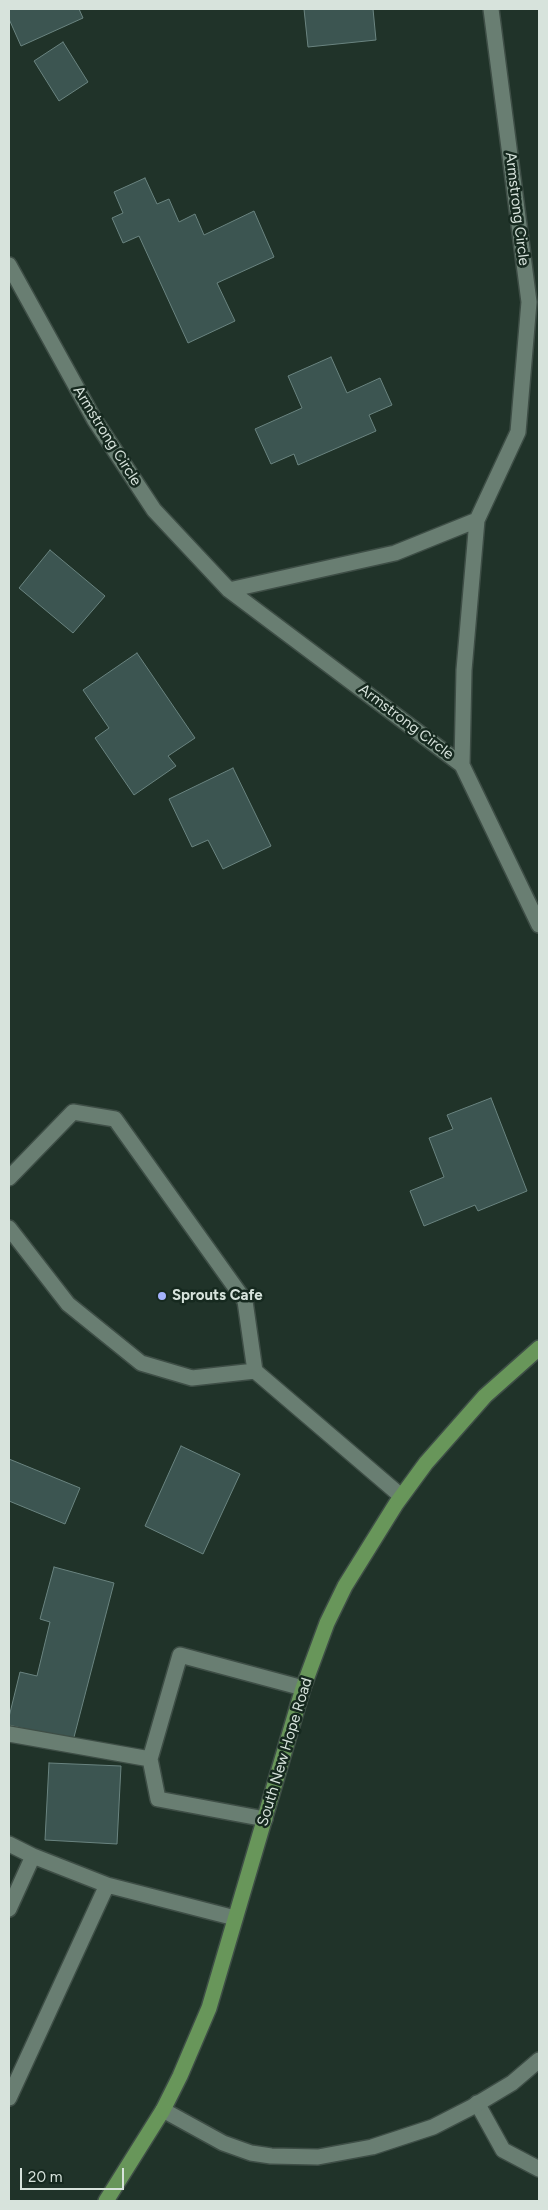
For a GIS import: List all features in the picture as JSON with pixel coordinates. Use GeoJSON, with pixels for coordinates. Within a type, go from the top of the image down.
{"type":"FeatureCollection","features":[{"type":"Feature","properties":{"kind":"main road","name":"South New Hope Road"},"geometry":{"type":"LineString","coordinates":[[106,2201],[163,2110],[180,2076],[209,2008],[303,1688],[327,1623],[345,1586],[402,1496],[426,1463],[485,1396],[539,1348]]}},
{"type":"Feature","properties":{"kind":"street","name":"Armstrong Circle"},"geometry":{"type":"LineString","coordinates":[[491,9],[529,302],[518,432],[477,520],[464,670],[462,765],[539,925]]}},
{"type":"Feature","properties":{"kind":"street","name":"Armstrong Circle"},"geometry":{"type":"LineString","coordinates":[[9,265],[94,419],[154,510],[229,590],[462,765]]}},
{"type":"Feature","properties":{"kind":"street"},"geometry":{"type":"LineString","coordinates":[[229,590],[395,553],[477,520]]}},
{"type":"Feature","properties":{"kind":"street"},"geometry":{"type":"LineString","coordinates":[[9,1178],[73,1112],[115,1119],[245,1301],[256,1371],[402,1496]]}},
{"type":"Feature","properties":{"kind":"street"},"geometry":{"type":"LineString","coordinates":[[9,1228],[68,1304],[141,1363],[192,1378],[256,1371]]}},
{"type":"Feature","properties":{"kind":"street"},"geometry":{"type":"LineString","coordinates":[[264,1819],[158,1799],[150,1759],[180,1655],[303,1688]]}},
{"type":"Feature","properties":{"kind":"street"},"geometry":{"type":"LineString","coordinates":[[9,1734],[150,1759]]}},
{"type":"Feature","properties":{"kind":"street"},"geometry":{"type":"LineString","coordinates":[[9,1844],[33,1856],[107,1885],[235,1918]]}},
{"type":"Feature","properties":{"kind":"street"},"geometry":{"type":"LineString","coordinates":[[9,1909],[33,1856]]}},
{"type":"Feature","properties":{"kind":"street"},"geometry":{"type":"LineString","coordinates":[[9,2098],[107,1885]]}},
{"type":"Feature","properties":{"kind":"street"},"geometry":{"type":"LineString","coordinates":[[163,2110],[223,2143],[251,2153],[271,2156],[318,2157],[372,2147],[432,2127],[512,2083],[539,2060]]}},
{"type":"Feature","properties":{"kind":"street"},"geometry":{"type":"LineString","coordinates":[[477,2103],[503,2150],[539,2169]]}},
{"type":"Feature","properties":{"kind":"building"},"geometry":{"type":"Polygon","coordinates":[[[9,9],[79,9],[83,18],[21,46],[9,19],[9,9]]]}},
{"type":"Feature","properties":{"kind":"building"},"geometry":{"type":"Polygon","coordinates":[[[304,9],[373,9],[376,40],[308,47],[304,9]]]}},
{"type":"Feature","properties":{"kind":"building"},"geometry":{"type":"Polygon","coordinates":[[[63,42],[88,82],[59,101],[34,61],[63,42]]]}},
{"type":"Feature","properties":{"kind":"building"},"geometry":{"type":"Polygon","coordinates":[[[145,178],[157,204],[169,199],[179,222],[195,214],[204,235],[254,211],[274,257],[217,283],[235,321],[188,343],[139,236],[123,243],[112,218],[123,213],[114,192],[145,178]]]}},
{"type":"Feature","properties":{"kind":"building"},"geometry":{"type":"Polygon","coordinates":[[[331,357],[347,393],[380,378],[392,405],[369,415],[376,431],[298,465],[294,454],[271,464],[255,429],[302,408],[288,376],[331,357]]]}},
{"type":"Feature","properties":{"kind":"building"},"geometry":{"type":"Polygon","coordinates":[[[50,550],[105,596],[73,633],[19,588],[50,550]]]}},
{"type":"Feature","properties":{"kind":"building"},"geometry":{"type":"Polygon","coordinates":[[[137,653],[195,738],[168,756],[176,766],[134,795],[95,738],[109,728],[83,690],[137,653]]]}},
{"type":"Feature","properties":{"kind":"building"},"geometry":{"type":"Polygon","coordinates":[[[233,768],[271,846],[223,869],[208,840],[192,847],[169,799],[233,768]]]}},
{"type":"Feature","properties":{"kind":"building"},"geometry":{"type":"Polygon","coordinates":[[[491,1098],[527,1191],[478,1211],[475,1205],[424,1226],[410,1191],[444,1177],[429,1138],[453,1129],[447,1115],[491,1098]]]}},
{"type":"Feature","properties":{"kind":"building"},"geometry":{"type":"Polygon","coordinates":[[[181,1446],[240,1474],[203,1554],[145,1526],[181,1446]]]}},
{"type":"Feature","properties":{"kind":"building"},"geometry":{"type":"Polygon","coordinates":[[[9,1459],[80,1488],[65,1524],[9,1501],[9,1459]]]}},
{"type":"Feature","properties":{"kind":"building"},"geometry":{"type":"Polygon","coordinates":[[[54,1567],[114,1583],[73,1741],[9,1725],[9,1717],[20,1672],[37,1676],[50,1622],[40,1619],[54,1567]]]}},
{"type":"Feature","properties":{"kind":"building"},"geometry":{"type":"Polygon","coordinates":[[[49,1763],[121,1766],[117,1844],[45,1840],[49,1763]]]}},
{"type":"Feature","properties":{"kind":"place","name":"Sprouts Cafe"},"geometry":{"type":"Point","coordinates":[162,1296]}}]}
